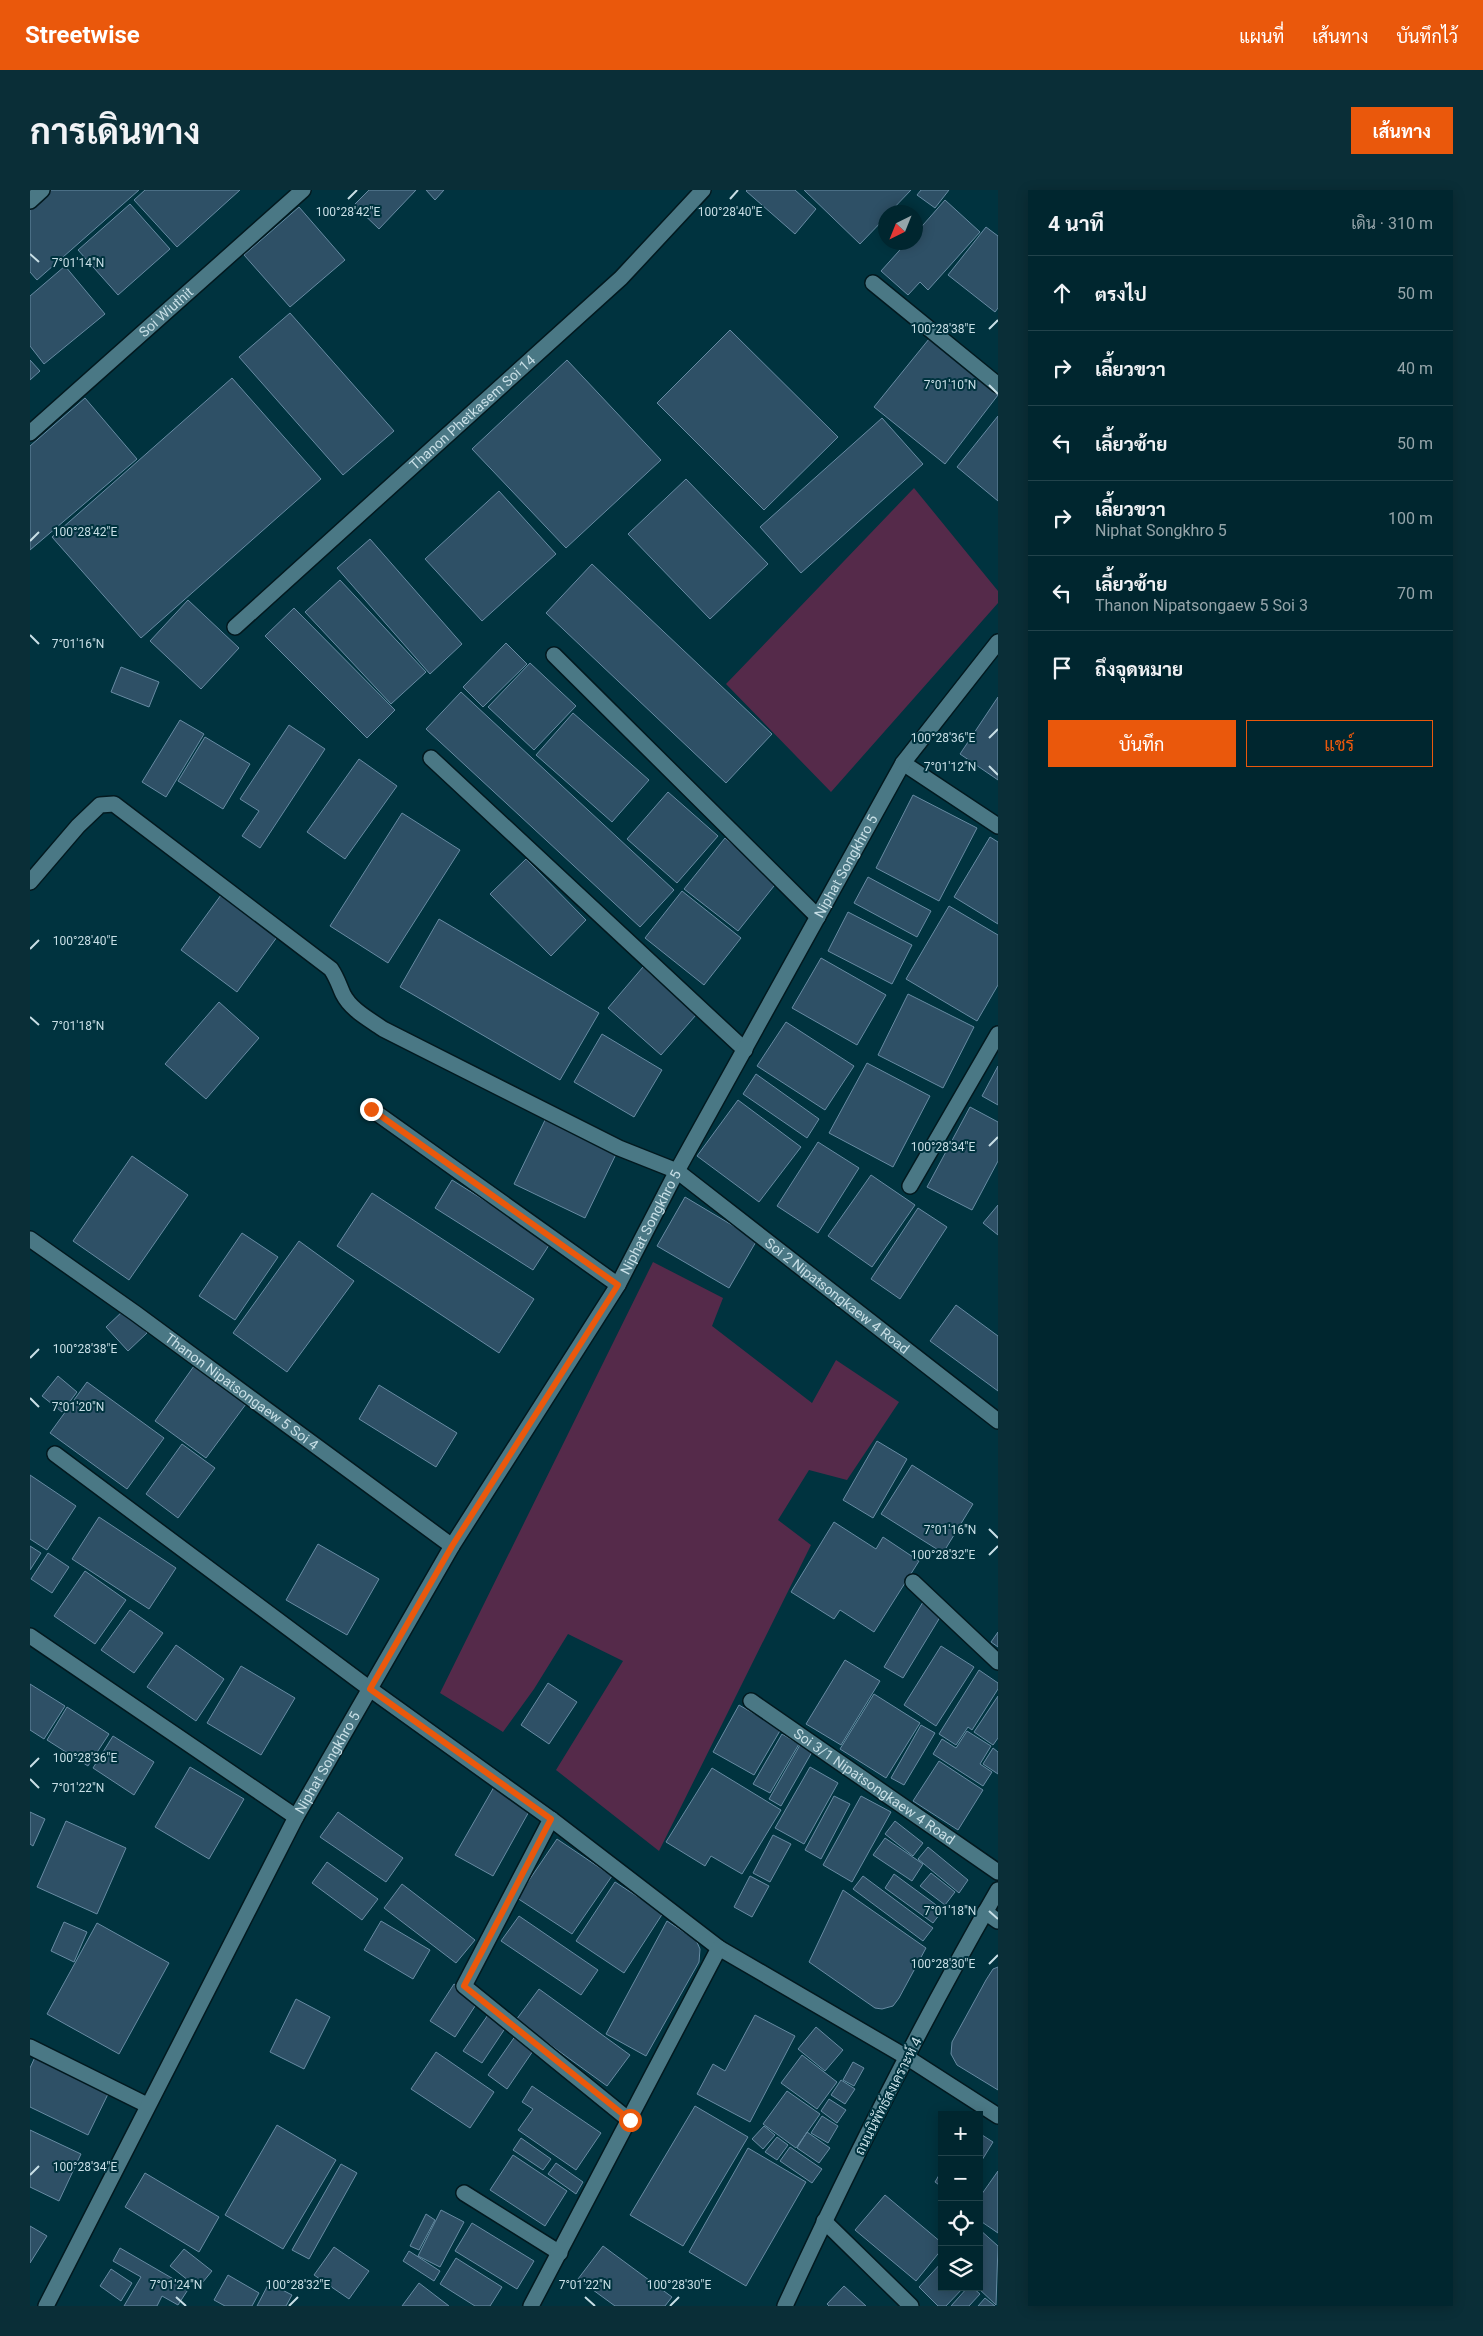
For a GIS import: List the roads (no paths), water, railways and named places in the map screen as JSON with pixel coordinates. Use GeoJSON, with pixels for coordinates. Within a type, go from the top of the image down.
{"type":"FeatureCollection","features":[{"type":"Feature","properties":{"kind":"street"},"geometry":{"type":"LineString","coordinates":[[30,201],[42,190]]}},
{"type":"Feature","properties":{"kind":"street","name":"Soi Wiuthit"},"geometry":{"type":"LineString","coordinates":[[30,433],[303,190]]}},
{"type":"Feature","properties":{"kind":"street","name":"Thanon Phetkasem Soi 14"},"geometry":{"type":"LineString","coordinates":[[235,627],[621,278],[704,190]]}},
{"type":"Feature","properties":{"kind":"street"},"geometry":{"type":"LineString","coordinates":[[873,283],[998,385]]}},
{"type":"Feature","properties":{"kind":"street","name":"Niphat Songkhro 5"},"geometry":{"type":"LineString","coordinates":[[46,2306],[147,2105],[296,1817],[452,1546],[618,1285],[677,1171],[903,763],[998,642]]}},
{"type":"Feature","properties":{"kind":"street"},"geometry":{"type":"LineString","coordinates":[[554,654],[818,916]]}},
{"type":"Feature","properties":{"kind":"street"},"geometry":{"type":"LineString","coordinates":[[431,758],[745,1050]]}},
{"type":"Feature","properties":{"kind":"street"},"geometry":{"type":"LineString","coordinates":[[903,763],[998,826]]}},
{"type":"Feature","properties":{"kind":"street","name":"Soi 2 Nipatsongkaew 4 Road"},"geometry":{"type":"LineString","coordinates":[[30,882],[78,826],[100,805],[114,804],[331,969],[340,981],[344,996],[357,1012],[383,1028],[619,1148],[677,1171],[998,1421]]}},
{"type":"Feature","properties":{"kind":"street"},"geometry":{"type":"LineString","coordinates":[[910,1186],[998,1034]]}},
{"type":"Feature","properties":{"kind":"street"},"geometry":{"type":"LineString","coordinates":[[371,1109],[618,1285]]}},
{"type":"Feature","properties":{"kind":"street","name":"Thanon Nipatsongaew 5 Soi 4"},"geometry":{"type":"LineString","coordinates":[[30,1240],[135,1313],[452,1546]]}},
{"type":"Feature","properties":{"kind":"street"},"geometry":{"type":"LineString","coordinates":[[55,1454],[370,1689],[551,1819],[719,1948],[908,2058],[998,2116]]}},
{"type":"Feature","properties":{"kind":"street"},"geometry":{"type":"LineString","coordinates":[[913,1582],[998,1662]]}},
{"type":"Feature","properties":{"kind":"street"},"geometry":{"type":"LineString","coordinates":[[30,1636],[296,1817]]}},
{"type":"Feature","properties":{"kind":"street","name":"Soi 3/1 Nipatsongkaew 4 Road"},"geometry":{"type":"LineString","coordinates":[[751,1700],[998,1872]]}},
{"type":"Feature","properties":{"kind":"street"},"geometry":{"type":"LineString","coordinates":[[551,1819],[464,1986],[630,2120]]}},
{"type":"Feature","properties":{"kind":"street","name":"ถนนนิพัทธ์สงเคราะห์ 4"},"geometry":{"type":"LineString","coordinates":[[785,2306],[824,2221],[908,2058],[992,1917],[998,1890]]}},
{"type":"Feature","properties":{"kind":"street"},"geometry":{"type":"LineString","coordinates":[[532,2306],[719,1948]]}},
{"type":"Feature","properties":{"kind":"street"},"geometry":{"type":"LineString","coordinates":[[30,2047],[147,2105]]}},
{"type":"Feature","properties":{"kind":"street"},"geometry":{"type":"LineString","coordinates":[[464,2193],[560,2253]]}},
{"type":"Feature","properties":{"kind":"street"},"geometry":{"type":"LineString","coordinates":[[824,2221],[912,2306]]}}]}
